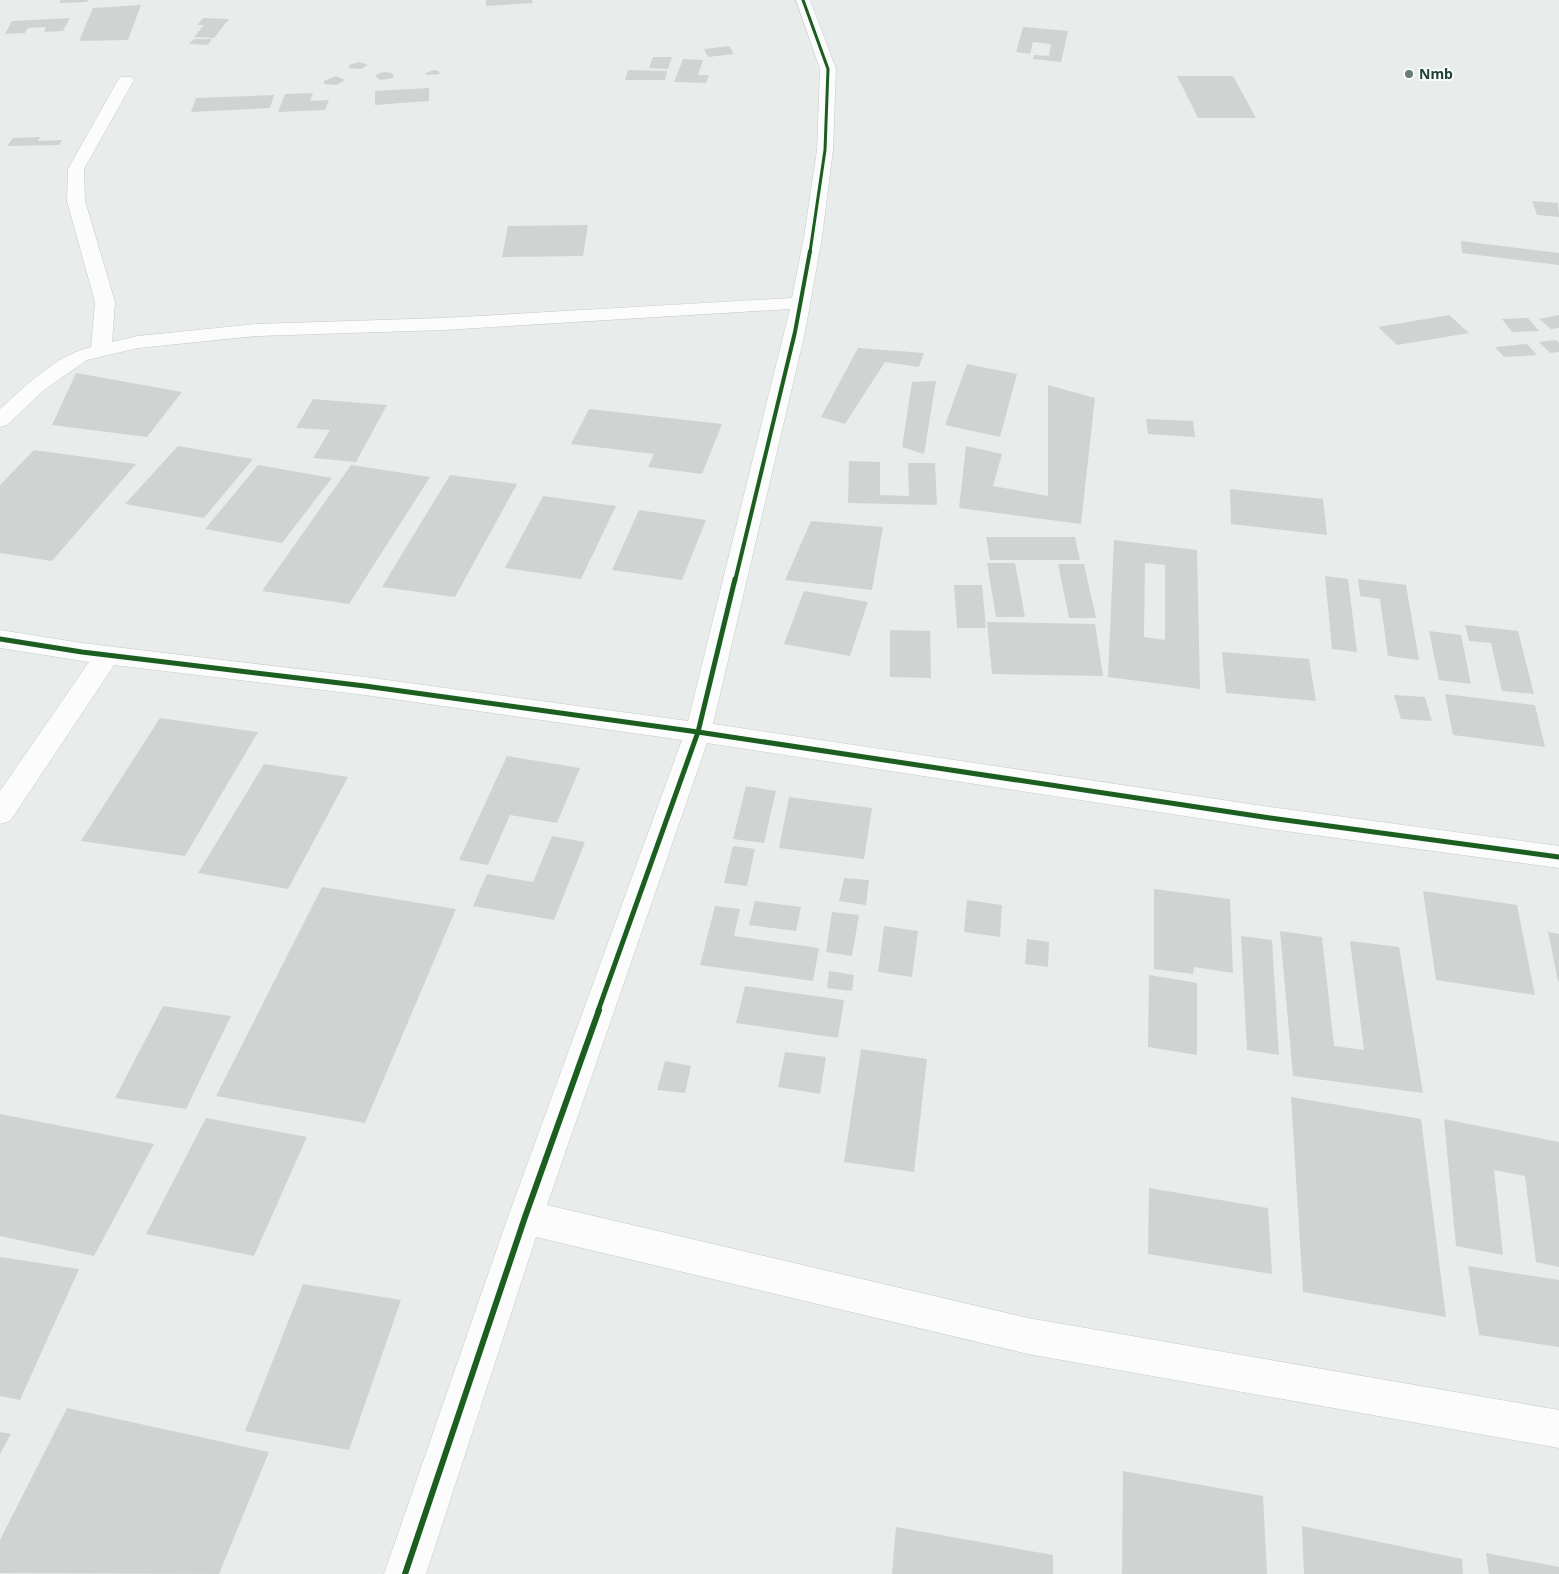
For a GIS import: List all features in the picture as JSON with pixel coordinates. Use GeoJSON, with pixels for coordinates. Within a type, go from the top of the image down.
{"type":"FeatureCollection","features":[{"type":"Feature","properties":{"kind":"street"},"geometry":{"type":"LineString","coordinates":[[405,1574],[525,1217],[698,732],[752,515],[801,303],[814,237],[825,150],[828,69],[803,0]]}},
{"type":"Feature","properties":{"kind":"street"},"geometry":{"type":"LineString","coordinates":[[101,351],[105,302],[76,201],[76,169],[126,80]]}},
{"type":"Feature","properties":{"kind":"street"},"geometry":{"type":"LineString","coordinates":[[0,421],[37,386],[80,356],[138,342],[258,330],[443,324],[801,303]]}},
{"type":"Feature","properties":{"kind":"street"},"geometry":{"type":"LineString","coordinates":[[0,639],[107,655],[365,686],[698,732],[1270,818],[1559,857]]}},
{"type":"Feature","properties":{"kind":"street"},"geometry":{"type":"LineString","coordinates":[[0,813],[107,655]]}},
{"type":"Feature","properties":{"kind":"street"},"geometry":{"type":"LineString","coordinates":[[525,1217],[1028,1336],[1559,1429]]}},
{"type":"Feature","properties":{"kind":"building"},"geometry":{"type":"Polygon","coordinates":[[[61,0],[88,0],[87,2],[59,3],[61,0]]]}},
{"type":"Feature","properties":{"kind":"building"},"geometry":{"type":"Polygon","coordinates":[[[486,0],[532,0],[533,3],[486,6],[486,0]]]}},
{"type":"Feature","properties":{"kind":"building"},"geometry":{"type":"Polygon","coordinates":[[[141,5],[128,40],[79,41],[93,8],[141,5]]]}},
{"type":"Feature","properties":{"kind":"building"},"geometry":{"type":"Polygon","coordinates":[[[70,18],[63,31],[44,32],[46,27],[28,28],[25,33],[5,34],[12,21],[70,18]]]}},
{"type":"Feature","properties":{"kind":"building"},"geometry":{"type":"Polygon","coordinates":[[[203,18],[229,19],[214,38],[194,37],[204,25],[197,25],[203,18]]]}},
{"type":"Feature","properties":{"kind":"building"},"geometry":{"type":"Polygon","coordinates":[[[1023,27],[1068,31],[1061,62],[1033,59],[1034,55],[1049,56],[1051,44],[1033,42],[1030,54],[1016,52],[1023,27]]]}},
{"type":"Feature","properties":{"kind":"building"},"geometry":{"type":"Polygon","coordinates":[[[194,39],[212,39],[208,45],[189,44],[194,39]]]}},
{"type":"Feature","properties":{"kind":"building"},"geometry":{"type":"Polygon","coordinates":[[[729,46],[734,54],[708,57],[704,49],[729,46]]]}},
{"type":"Feature","properties":{"kind":"building"},"geometry":{"type":"Polygon","coordinates":[[[653,57],[672,57],[668,69],[649,68],[653,57]]]}},
{"type":"Feature","properties":{"kind":"building"},"geometry":{"type":"Polygon","coordinates":[[[683,59],[703,60],[698,75],[709,75],[706,83],[674,82],[683,59]]]}},
{"type":"Feature","properties":{"kind":"building"},"geometry":{"type":"Polygon","coordinates":[[[359,62],[368,65],[361,69],[349,68],[349,65],[359,62]]]}},
{"type":"Feature","properties":{"kind":"building"},"geometry":{"type":"Polygon","coordinates":[[[434,70],[440,74],[426,75],[426,73],[434,70]]]}},
{"type":"Feature","properties":{"kind":"building"},"geometry":{"type":"Polygon","coordinates":[[[628,70],[667,71],[665,80],[625,80],[628,70]]]}},
{"type":"Feature","properties":{"kind":"building"},"geometry":{"type":"Polygon","coordinates":[[[386,72],[394,75],[393,78],[381,80],[377,78],[376,75],[386,72]]]}},
{"type":"Feature","properties":{"kind":"building"},"geometry":{"type":"Polygon","coordinates":[[[336,76],[345,80],[337,85],[324,84],[324,81],[336,76]]]}},
{"type":"Feature","properties":{"kind":"building"},"geometry":{"type":"Polygon","coordinates":[[[1177,76],[1233,76],[1256,118],[1198,118],[1177,76]]]}},
{"type":"Feature","properties":{"kind":"building"},"geometry":{"type":"Polygon","coordinates":[[[429,88],[429,101],[375,105],[375,91],[429,88]]]}},
{"type":"Feature","properties":{"kind":"building"},"geometry":{"type":"Polygon","coordinates":[[[313,93],[310,101],[329,100],[325,110],[278,112],[285,94],[313,93]]]}},
{"type":"Feature","properties":{"kind":"building"},"geometry":{"type":"Polygon","coordinates":[[[274,95],[270,108],[191,112],[196,98],[274,95]]]}},
{"type":"Feature","properties":{"kind":"building"},"geometry":{"type":"Polygon","coordinates":[[[40,137],[38,141],[62,140],[59,145],[7,146],[13,138],[40,137]]]}},
{"type":"Feature","properties":{"kind":"building"},"geometry":{"type":"Polygon","coordinates":[[[1532,201],[1558,203],[1559,217],[1537,215],[1532,201]]]}},
{"type":"Feature","properties":{"kind":"building"},"geometry":{"type":"Polygon","coordinates":[[[588,225],[583,256],[502,257],[508,226],[588,225]]]}},
{"type":"Feature","properties":{"kind":"building"},"geometry":{"type":"Polygon","coordinates":[[[1461,241],[1559,253],[1559,265],[1462,253],[1461,241]]]}},
{"type":"Feature","properties":{"kind":"building"},"geometry":{"type":"Polygon","coordinates":[[[1449,315],[1469,333],[1397,345],[1378,327],[1449,315]]]}},
{"type":"Feature","properties":{"kind":"building"},"geometry":{"type":"Polygon","coordinates":[[[1559,315],[1559,328],[1551,329],[1539,319],[1559,315]]]}},
{"type":"Feature","properties":{"kind":"building"},"geometry":{"type":"Polygon","coordinates":[[[1528,318],[1539,331],[1512,332],[1502,319],[1528,318]]]}},
{"type":"Feature","properties":{"kind":"building"},"geometry":{"type":"Polygon","coordinates":[[[1556,340],[1559,343],[1559,352],[1550,353],[1539,342],[1556,340]]]}},
{"type":"Feature","properties":{"kind":"building"},"geometry":{"type":"Polygon","coordinates":[[[1527,344],[1537,355],[1504,357],[1495,347],[1527,344]]]}},
{"type":"Feature","properties":{"kind":"building"},"geometry":{"type":"Polygon","coordinates":[[[858,348],[924,353],[919,367],[885,362],[845,424],[821,417],[858,348]]]}},
{"type":"Feature","properties":{"kind":"building"},"geometry":{"type":"Polygon","coordinates":[[[967,364],[1017,374],[1000,437],[945,425],[967,364]]]}},
{"type":"Feature","properties":{"kind":"building"},"geometry":{"type":"Polygon","coordinates":[[[76,373],[182,392],[147,437],[52,425],[76,373]]]}},
{"type":"Feature","properties":{"kind":"building"},"geometry":{"type":"Polygon","coordinates":[[[936,381],[924,454],[902,447],[912,382],[936,381]]]}},
{"type":"Feature","properties":{"kind":"building"},"geometry":{"type":"Polygon","coordinates":[[[1048,385],[1095,398],[1081,524],[959,508],[966,446],[1002,454],[993,486],[1048,496],[1048,385]]]}},
{"type":"Feature","properties":{"kind":"building"},"geometry":{"type":"Polygon","coordinates":[[[313,399],[387,405],[356,462],[313,458],[330,430],[296,428],[313,399]]]}},
{"type":"Feature","properties":{"kind":"building"},"geometry":{"type":"Polygon","coordinates":[[[589,409],[722,424],[702,474],[648,467],[654,454],[571,444],[589,409]]]}},
{"type":"Feature","properties":{"kind":"building"},"geometry":{"type":"Polygon","coordinates":[[[1146,419],[1193,421],[1195,437],[1148,434],[1146,419]]]}},
{"type":"Feature","properties":{"kind":"building"},"geometry":{"type":"Polygon","coordinates":[[[178,446],[253,459],[204,518],[125,504],[178,446]]]}},
{"type":"Feature","properties":{"kind":"building"},"geometry":{"type":"Polygon","coordinates":[[[34,450],[136,464],[52,561],[0,553],[0,485],[34,450]]]}},
{"type":"Feature","properties":{"kind":"building"},"geometry":{"type":"Polygon","coordinates":[[[849,461],[880,462],[880,495],[909,496],[908,463],[935,463],[937,505],[848,503],[849,461]]]}},
{"type":"Feature","properties":{"kind":"building"},"geometry":{"type":"Polygon","coordinates":[[[258,465],[332,478],[282,543],[205,529],[258,465]]]}},
{"type":"Feature","properties":{"kind":"building"},"geometry":{"type":"Polygon","coordinates":[[[351,465],[430,477],[349,604],[262,591],[351,465]]]}},
{"type":"Feature","properties":{"kind":"building"},"geometry":{"type":"Polygon","coordinates":[[[450,475],[517,484],[455,597],[382,587],[450,475]]]}},
{"type":"Feature","properties":{"kind":"building"},"geometry":{"type":"Polygon","coordinates":[[[1230,489],[1323,499],[1327,535],[1231,524],[1230,489]]]}},
{"type":"Feature","properties":{"kind":"building"},"geometry":{"type":"Polygon","coordinates":[[[543,496],[616,506],[581,579],[505,568],[543,496]]]}},
{"type":"Feature","properties":{"kind":"building"},"geometry":{"type":"Polygon","coordinates":[[[639,510],[706,520],[682,580],[612,570],[639,510]]]}},
{"type":"Feature","properties":{"kind":"building"},"geometry":{"type":"Polygon","coordinates":[[[811,521],[883,527],[872,590],[785,580],[811,521]]]}},
{"type":"Feature","properties":{"kind":"building"},"geometry":{"type":"Polygon","coordinates":[[[986,537],[1075,537],[1080,560],[990,560],[986,537]]]}},
{"type":"Feature","properties":{"kind":"building"},"geometry":{"type":"Polygon","coordinates":[[[1114,540],[1197,550],[1200,689],[1108,677],[1114,540]],[[1145,563],[1144,637],[1165,640],[1165,565],[1145,563]]]}},
{"type":"Feature","properties":{"kind":"building"},"geometry":{"type":"Polygon","coordinates":[[[987,563],[1015,563],[1025,617],[996,617],[987,563]]]}},
{"type":"Feature","properties":{"kind":"building"},"geometry":{"type":"Polygon","coordinates":[[[1058,564],[1084,564],[1096,618],[1069,618],[1058,564]]]}},
{"type":"Feature","properties":{"kind":"building"},"geometry":{"type":"Polygon","coordinates":[[[1325,576],[1348,579],[1357,652],[1332,649],[1325,576]]]}},
{"type":"Feature","properties":{"kind":"building"},"geometry":{"type":"Polygon","coordinates":[[[1358,579],[1406,585],[1419,660],[1388,656],[1380,599],[1360,596],[1358,579]]]}},
{"type":"Feature","properties":{"kind":"building"},"geometry":{"type":"Polygon","coordinates":[[[954,585],[982,585],[986,628],[957,628],[954,585]]]}},
{"type":"Feature","properties":{"kind":"building"},"geometry":{"type":"Polygon","coordinates":[[[804,591],[868,602],[850,656],[784,644],[804,591]]]}},
{"type":"Feature","properties":{"kind":"building"},"geometry":{"type":"Polygon","coordinates":[[[987,622],[1095,624],[1103,676],[992,674],[987,622]]]}},
{"type":"Feature","properties":{"kind":"building"},"geometry":{"type":"Polygon","coordinates":[[[1465,625],[1518,631],[1534,694],[1502,691],[1491,643],[1469,641],[1465,625]]]}},
{"type":"Feature","properties":{"kind":"building"},"geometry":{"type":"Polygon","coordinates":[[[890,630],[930,631],[931,678],[890,677],[890,630]]]}},
{"type":"Feature","properties":{"kind":"building"},"geometry":{"type":"Polygon","coordinates":[[[1429,631],[1461,635],[1471,684],[1439,680],[1429,631]]]}},
{"type":"Feature","properties":{"kind":"building"},"geometry":{"type":"Polygon","coordinates":[[[1222,652],[1309,659],[1316,701],[1226,693],[1222,652]]]}},
{"type":"Feature","properties":{"kind":"building"},"geometry":{"type":"Polygon","coordinates":[[[1445,694],[1535,705],[1545,747],[1453,735],[1445,694]]]}},
{"type":"Feature","properties":{"kind":"building"},"geometry":{"type":"Polygon","coordinates":[[[1394,695],[1425,697],[1432,721],[1401,719],[1394,695]]]}},
{"type":"Feature","properties":{"kind":"building"},"geometry":{"type":"Polygon","coordinates":[[[160,718],[258,732],[185,856],[81,841],[160,718]]]}},
{"type":"Feature","properties":{"kind":"building"},"geometry":{"type":"Polygon","coordinates":[[[507,756],[580,768],[557,823],[510,815],[488,865],[459,860],[507,756]]]}},
{"type":"Feature","properties":{"kind":"building"},"geometry":{"type":"Polygon","coordinates":[[[264,764],[348,777],[288,889],[198,873],[264,764]]]}},
{"type":"Feature","properties":{"kind":"building"},"geometry":{"type":"Polygon","coordinates":[[[746,786],[776,791],[764,843],[733,839],[746,786]]]}},
{"type":"Feature","properties":{"kind":"building"},"geometry":{"type":"Polygon","coordinates":[[[789,797],[872,808],[864,859],[779,848],[789,797]]]}},
{"type":"Feature","properties":{"kind":"building"},"geometry":{"type":"Polygon","coordinates":[[[552,836],[585,842],[554,920],[473,906],[487,874],[533,882],[552,836]]]}},
{"type":"Feature","properties":{"kind":"building"},"geometry":{"type":"Polygon","coordinates":[[[733,846],[755,849],[747,886],[724,883],[733,846]]]}},
{"type":"Feature","properties":{"kind":"building"},"geometry":{"type":"Polygon","coordinates":[[[844,878],[869,880],[866,905],[839,901],[844,878]]]}},
{"type":"Feature","properties":{"kind":"building"},"geometry":{"type":"Polygon","coordinates":[[[322,887],[456,909],[365,1123],[216,1096],[322,887]]]}},
{"type":"Feature","properties":{"kind":"building"},"geometry":{"type":"Polygon","coordinates":[[[1154,889],[1230,899],[1233,973],[1194,967],[1193,974],[1154,969],[1154,889]]]}},
{"type":"Feature","properties":{"kind":"building"},"geometry":{"type":"Polygon","coordinates":[[[1423,891],[1517,905],[1535,995],[1436,980],[1423,891]]]}},
{"type":"Feature","properties":{"kind":"building"},"geometry":{"type":"Polygon","coordinates":[[[967,900],[1002,905],[1000,937],[964,932],[967,900]]]}},
{"type":"Feature","properties":{"kind":"building"},"geometry":{"type":"Polygon","coordinates":[[[755,901],[801,907],[796,931],[749,925],[755,901]]]}},
{"type":"Feature","properties":{"kind":"building"},"geometry":{"type":"Polygon","coordinates":[[[715,906],[740,909],[734,936],[819,948],[813,981],[700,965],[715,906]]]}},
{"type":"Feature","properties":{"kind":"building"},"geometry":{"type":"Polygon","coordinates":[[[832,912],[859,915],[852,956],[826,952],[832,912]]]}},
{"type":"Feature","properties":{"kind":"building"},"geometry":{"type":"Polygon","coordinates":[[[884,926],[918,931],[912,977],[878,972],[884,926]]]}},
{"type":"Feature","properties":{"kind":"building"},"geometry":{"type":"Polygon","coordinates":[[[1280,931],[1322,937],[1334,1046],[1364,1050],[1350,941],[1399,947],[1423,1093],[1293,1076],[1280,931]]]}},
{"type":"Feature","properties":{"kind":"building"},"geometry":{"type":"Polygon","coordinates":[[[1548,932],[1559,934],[1559,981],[1558,981],[1548,932]]]}},
{"type":"Feature","properties":{"kind":"building"},"geometry":{"type":"Polygon","coordinates":[[[1241,936],[1272,940],[1279,1055],[1247,1050],[1241,936]]]}},
{"type":"Feature","properties":{"kind":"building"},"geometry":{"type":"Polygon","coordinates":[[[1027,939],[1049,942],[1048,967],[1025,964],[1027,939]]]}},
{"type":"Feature","properties":{"kind":"building"},"geometry":{"type":"Polygon","coordinates":[[[829,971],[854,975],[852,991],[827,988],[829,971]]]}},
{"type":"Feature","properties":{"kind":"building"},"geometry":{"type":"Polygon","coordinates":[[[1149,975],[1197,983],[1197,1055],[1148,1047],[1149,975]]]}},
{"type":"Feature","properties":{"kind":"building"},"geometry":{"type":"Polygon","coordinates":[[[745,986],[844,1000],[838,1038],[736,1023],[745,986]]]}},
{"type":"Feature","properties":{"kind":"building"},"geometry":{"type":"Polygon","coordinates":[[[163,1006],[231,1016],[186,1109],[115,1098],[163,1006]]]}},
{"type":"Feature","properties":{"kind":"building"},"geometry":{"type":"Polygon","coordinates":[[[861,1049],[927,1059],[914,1172],[844,1162],[861,1049]]]}},
{"type":"Feature","properties":{"kind":"building"},"geometry":{"type":"Polygon","coordinates":[[[785,1052],[826,1057],[820,1094],[778,1087],[785,1052]]]}},
{"type":"Feature","properties":{"kind":"building"},"geometry":{"type":"Polygon","coordinates":[[[665,1061],[691,1066],[685,1093],[657,1090],[665,1061]]]}},
{"type":"Feature","properties":{"kind":"building"},"geometry":{"type":"Polygon","coordinates":[[[1291,1097],[1421,1119],[1446,1317],[1303,1292],[1291,1097]]]}},
{"type":"Feature","properties":{"kind":"building"},"geometry":{"type":"Polygon","coordinates":[[[0,1114],[154,1144],[94,1256],[0,1236],[0,1114]]]}},
{"type":"Feature","properties":{"kind":"building"},"geometry":{"type":"Polygon","coordinates":[[[206,1118],[307,1137],[254,1256],[146,1234],[206,1118]]]}},
{"type":"Feature","properties":{"kind":"building"},"geometry":{"type":"Polygon","coordinates":[[[1444,1119],[1559,1142],[1559,1267],[1536,1262],[1525,1176],[1494,1170],[1503,1255],[1456,1246],[1444,1119]]]}},
{"type":"Feature","properties":{"kind":"building"},"geometry":{"type":"Polygon","coordinates":[[[1149,1188],[1268,1208],[1272,1274],[1148,1254],[1149,1188]]]}},
{"type":"Feature","properties":{"kind":"building"},"geometry":{"type":"Polygon","coordinates":[[[0,1257],[79,1269],[20,1400],[0,1396],[0,1257]]]}},
{"type":"Feature","properties":{"kind":"building"},"geometry":{"type":"Polygon","coordinates":[[[1468,1266],[1559,1280],[1559,1347],[1479,1335],[1468,1266]]]}},
{"type":"Feature","properties":{"kind":"building"},"geometry":{"type":"Polygon","coordinates":[[[303,1284],[401,1300],[349,1450],[245,1431],[303,1284]]]}},
{"type":"Feature","properties":{"kind":"building"},"geometry":{"type":"Polygon","coordinates":[[[67,1408],[269,1452],[219,1574],[0,1573],[0,1540],[67,1408]]]}},
{"type":"Feature","properties":{"kind":"building"},"geometry":{"type":"Polygon","coordinates":[[[0,1432],[11,1434],[0,1454],[0,1432]]]}},
{"type":"Feature","properties":{"kind":"building"},"geometry":{"type":"Polygon","coordinates":[[[1123,1471],[1263,1496],[1267,1574],[1122,1574],[1123,1471]]]}},
{"type":"Feature","properties":{"kind":"building"},"geometry":{"type":"Polygon","coordinates":[[[1302,1526],[1462,1559],[1463,1574],[1304,1574],[1302,1526]]]}},
{"type":"Feature","properties":{"kind":"building"},"geometry":{"type":"Polygon","coordinates":[[[896,1527],[1053,1555],[1053,1574],[892,1574],[896,1527]]]}},
{"type":"Feature","properties":{"kind":"building"},"geometry":{"type":"Polygon","coordinates":[[[1486,1553],[1559,1567],[1559,1574],[1489,1574],[1486,1553]]]}},
{"type":"Feature","properties":{"kind":"cycle path"},"geometry":{"type":"LineString","coordinates":[[405,1574],[525,1217],[698,732],[795,332],[813,237],[825,150],[828,69],[803,0]]}},
{"type":"Feature","properties":{"kind":"cycle path"},"geometry":{"type":"LineString","coordinates":[[0,639],[82,652],[365,686],[698,732],[1270,818],[1559,857]]}},
{"type":"Feature","properties":{"kind":"place","name":"Nmb"},"geometry":{"type":"Point","coordinates":[1409,74]}}]}
